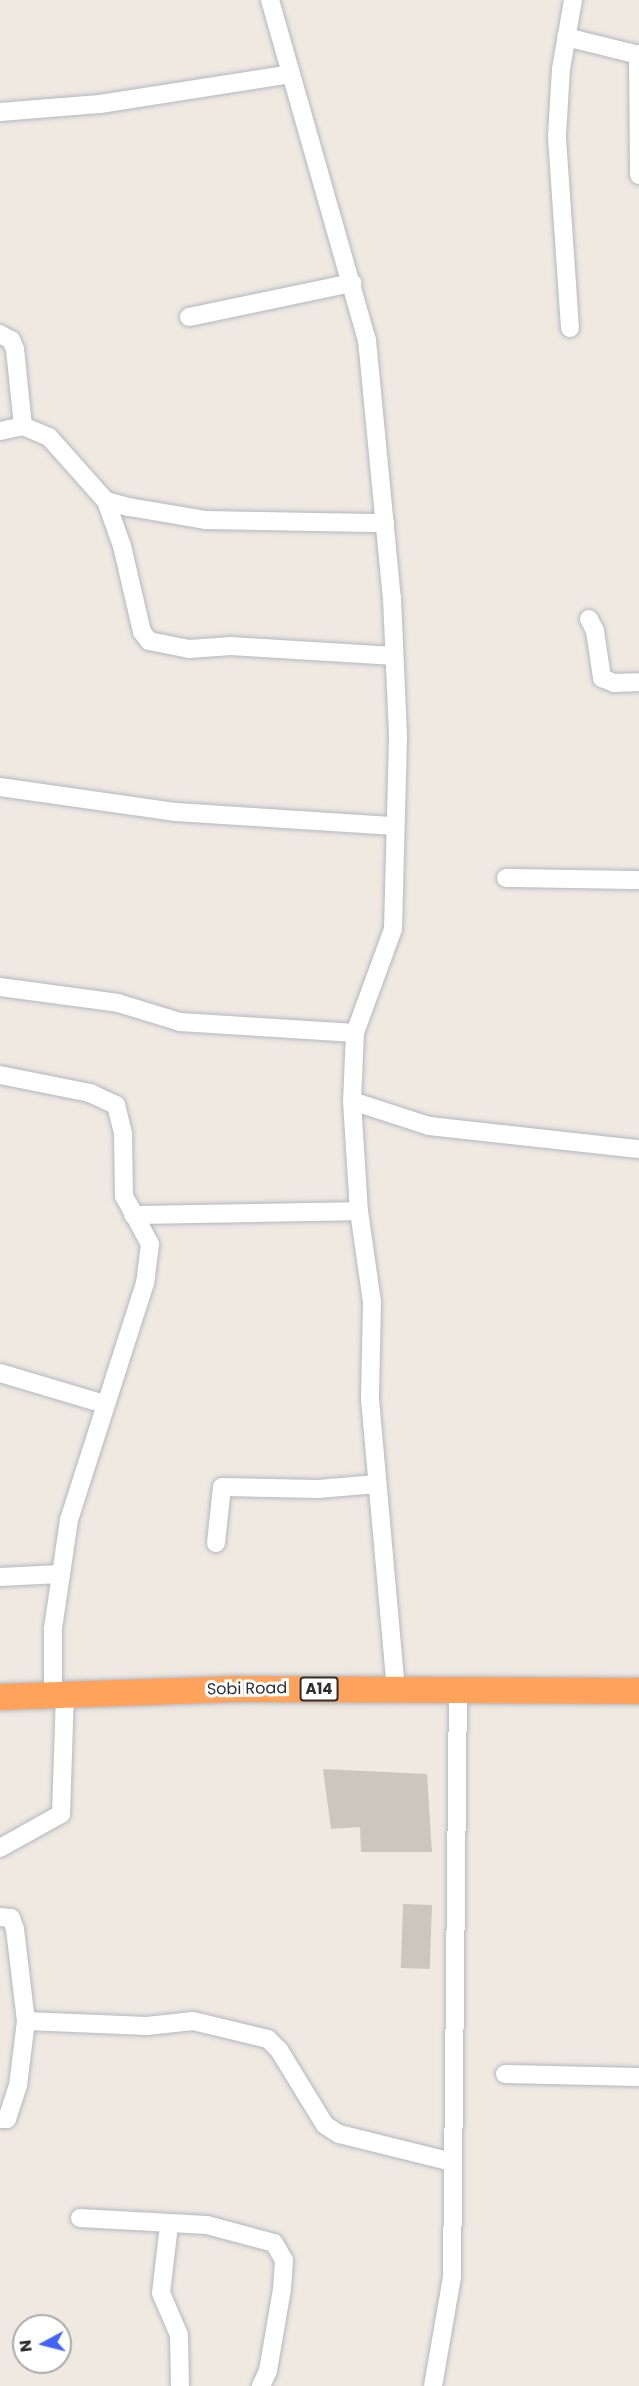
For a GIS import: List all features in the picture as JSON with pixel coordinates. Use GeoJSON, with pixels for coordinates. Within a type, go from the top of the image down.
{"type":"FeatureCollection","features":[{"type":"Feature","properties":{"kind":"highway","name":"Sobi Road"},"geometry":{"type":"LineString","coordinates":[[0,1697],[59,1693],[396,1688],[639,1691]]}},
{"type":"Feature","properties":{"kind":"street"},"geometry":{"type":"LineString","coordinates":[[270,0],[367,340],[385,523],[398,738],[393,929],[355,1033],[352,1101],[359,1211],[372,1302],[370,1399],[396,1688]]}},
{"type":"Feature","properties":{"kind":"street"},"geometry":{"type":"LineString","coordinates":[[570,328],[557,136],[566,37],[573,0]]}},
{"type":"Feature","properties":{"kind":"street"},"geometry":{"type":"LineString","coordinates":[[566,37],[638,55],[639,175]]}},
{"type":"Feature","properties":{"kind":"street"},"geometry":{"type":"LineString","coordinates":[[0,111],[100,104],[291,74]]}},
{"type":"Feature","properties":{"kind":"street"},"geometry":{"type":"LineString","coordinates":[[189,317],[352,283]]}},
{"type":"Feature","properties":{"kind":"street"},"geometry":{"type":"LineString","coordinates":[[0,334],[11,340],[15,349],[23,426]]}},
{"type":"Feature","properties":{"kind":"street"},"geometry":{"type":"LineString","coordinates":[[0,431],[23,426],[49,437],[106,501],[122,546],[142,632],[149,641],[189,649],[231,646],[394,656]]}},
{"type":"Feature","properties":{"kind":"street"},"geometry":{"type":"LineString","coordinates":[[106,501],[205,520],[385,523]]}},
{"type":"Feature","properties":{"kind":"street"},"geometry":{"type":"LineString","coordinates":[[589,619],[595,631],[602,678],[614,683],[639,682]]}},
{"type":"Feature","properties":{"kind":"street"},"geometry":{"type":"LineString","coordinates":[[0,787],[177,812],[395,826]]}},
{"type":"Feature","properties":{"kind":"street"},"geometry":{"type":"LineString","coordinates":[[506,878],[639,880]]}},
{"type":"Feature","properties":{"kind":"street"},"geometry":{"type":"LineString","coordinates":[[0,987],[118,1003],[180,1022],[355,1033]]}},
{"type":"Feature","properties":{"kind":"street"},"geometry":{"type":"LineString","coordinates":[[0,1075],[90,1093],[116,1105],[123,1134],[122,1189],[133,1215],[150,1244],[151,1255],[134,1321],[104,1404],[69,1520],[60,1574],[53,1629],[59,1693],[61,1814],[0,1848]]}},
{"type":"Feature","properties":{"kind":"street"},"geometry":{"type":"LineString","coordinates":[[352,1101],[429,1126],[639,1149]]}},
{"type":"Feature","properties":{"kind":"street"},"geometry":{"type":"LineString","coordinates":[[133,1215],[359,1211]]}},
{"type":"Feature","properties":{"kind":"street"},"geometry":{"type":"LineString","coordinates":[[0,1373],[104,1404]]}},
{"type":"Feature","properties":{"kind":"street"},"geometry":{"type":"LineString","coordinates":[[216,1543],[222,1487],[318,1489],[378,1484]]}},
{"type":"Feature","properties":{"kind":"street"},"geometry":{"type":"LineString","coordinates":[[0,1577],[60,1574]]}},
{"type":"Feature","properties":{"kind":"street"},"geometry":{"type":"LineString","coordinates":[[433,2386],[452,2277],[458,1689]]}},
{"type":"Feature","properties":{"kind":"street"},"geometry":{"type":"LineString","coordinates":[[0,1917],[11,1918],[15,1929],[26,2021],[18,2086],[7,2119],[0,2119]]}},
{"type":"Feature","properties":{"kind":"street"},"geometry":{"type":"LineString","coordinates":[[26,2021],[147,2026],[193,2021],[250,2033],[267,2039],[279,2050],[321,2119],[339,2134],[452,2162]]}},
{"type":"Feature","properties":{"kind":"street"},"geometry":{"type":"LineString","coordinates":[[505,2074],[639,2077]]}},
{"type":"Feature","properties":{"kind":"street"},"geometry":{"type":"LineString","coordinates":[[80,2218],[169,2225],[207,2225],[249,2234],[274,2243],[284,2260],[268,2371],[261,2386]]}},
{"type":"Feature","properties":{"kind":"street"},"geometry":{"type":"LineString","coordinates":[[169,2225],[162,2293],[179,2335],[180,2386]]}},
{"type":"Feature","properties":{"kind":"building"},"geometry":{"type":"Polygon","coordinates":[[[323,1769],[427,1774],[432,1852],[361,1852],[360,1827],[331,1829],[323,1769]]]}},
{"type":"Feature","properties":{"kind":"building"},"geometry":{"type":"Polygon","coordinates":[[[403,1904],[432,1905],[430,1969],[401,1968],[403,1904]]]}}]}
